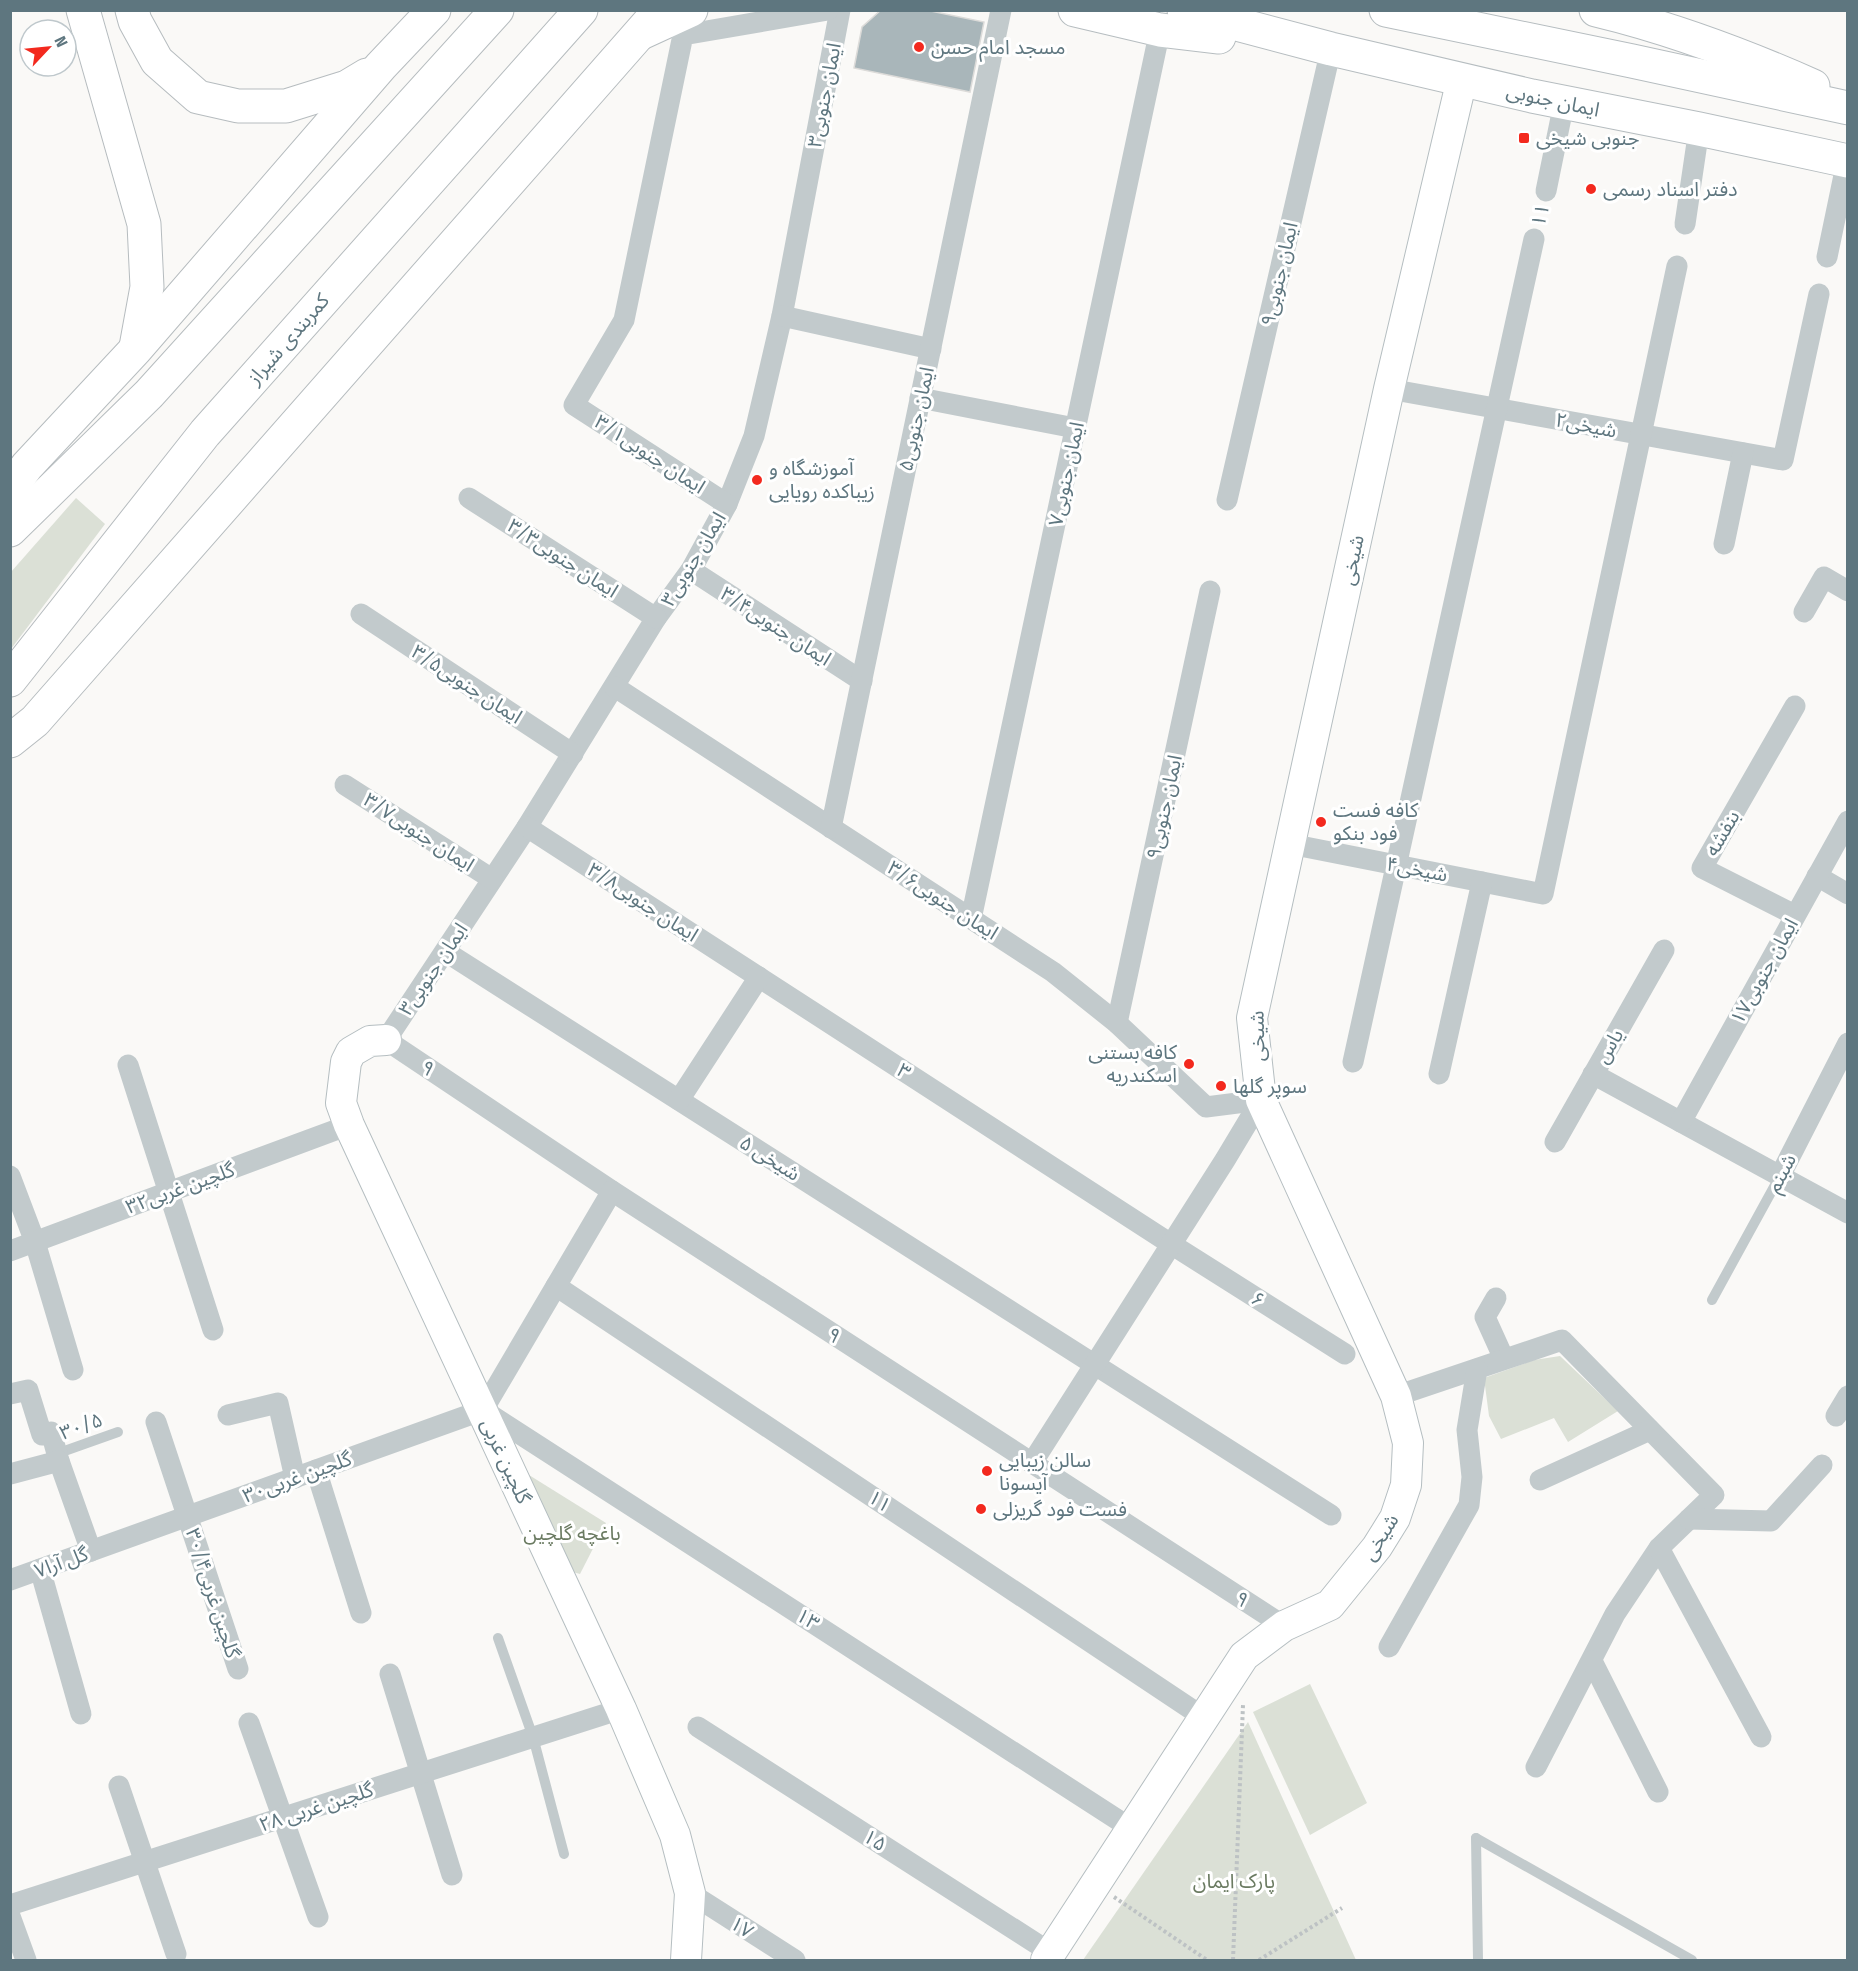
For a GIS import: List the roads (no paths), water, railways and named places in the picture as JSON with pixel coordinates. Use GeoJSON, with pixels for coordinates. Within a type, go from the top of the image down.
{"type":"FeatureCollection","features":[{"type":"Feature","properties":{"kind":"main road"},"geometry":{"type":"LineString","coordinates":[[83,10],[144,224],[147,287],[136,349]]}},
{"type":"Feature","properties":{"kind":"main road"},"geometry":{"type":"LineString","coordinates":[[132,10],[135,21],[157,61],[198,97],[228,104],[286,106],[346,87],[381,66]]}},
{"type":"Feature","properties":{"kind":"main road"},"geometry":{"type":"LineString","coordinates":[[10,489],[27,466],[136,349],[381,66],[434,10]]}},
{"type":"Feature","properties":{"kind":"main road"},"geometry":{"type":"LineString","coordinates":[[10,530],[149,394],[497,10]]}},
{"type":"Feature","properties":{"kind":"main road","name":"کمربندی شیراز"},"geometry":{"type":"LineString","coordinates":[[10,680],[205,433],[580,10]]}},
{"type":"Feature","properties":{"kind":"main road","name":"ایمان جنوبی"},"geometry":{"type":"LineString","coordinates":[[1075,10],[1172,20],[1331,49],[1564,103],[1700,129],[1847,161]]}},
{"type":"Feature","properties":{"kind":"main road"},"geometry":{"type":"LineString","coordinates":[[1386,10],[1848,108]]}},
{"type":"Feature","properties":{"kind":"main road"},"geometry":{"type":"LineString","coordinates":[[1596,10],[1653,18],[1682,34],[1763,64],[1848,101]]}},
{"type":"Feature","properties":{"kind":"main road"},"geometry":{"type":"LineString","coordinates":[[10,741],[35,721],[651,22],[687,23]]}},
{"type":"Feature","properties":{"kind":"street"},"geometry":{"type":"LineString","coordinates":[[687,23],[828,10]]}},
{"type":"Feature","properties":{"kind":"street","name":"ایمان جنوبی۳"},"geometry":{"type":"LineString","coordinates":[[386,1040],[527,827],[656,618],[691,570],[727,504],[754,436],[782,316],[840,10]]}},
{"type":"Feature","properties":{"kind":"street","name":"ایمان جنوبی۵"},"geometry":{"type":"LineString","coordinates":[[831,828],[1000,10]]}},
{"type":"Feature","properties":{"kind":"street","name":"ایمان جنوبی۷"},"geometry":{"type":"LineString","coordinates":[[971,919],[1076,428],[1172,20]]}},
{"type":"Feature","properties":{"kind":"street","name":"ایمان جنوبی۳/۱"},"geometry":{"type":"LineString","coordinates":[[687,23],[624,320],[574,405],[727,504]]}},
{"type":"Feature","properties":{"kind":"street","name":"ایمان جنوبی۹"},"geometry":{"type":"LineString","coordinates":[[1227,500],[1331,49]]}},
{"type":"Feature","properties":{"kind":"street","name":"شیخی"},"geometry":{"type":"LineString","coordinates":[[1049,1957],[1244,1656],[1284,1626],[1330,1605],[1377,1547],[1395,1518],[1406,1485],[1408,1443],[1396,1396],[1261,1100],[1252,1018],[1389,389],[1462,79]]}},
{"type":"Feature","properties":{"kind":"street"},"geometry":{"type":"LineString","coordinates":[[1546,191],[1564,103]]}},
{"type":"Feature","properties":{"kind":"street"},"geometry":{"type":"LineString","coordinates":[[1685,224],[1700,129]]}},
{"type":"Feature","properties":{"kind":"street"},"geometry":{"type":"LineString","coordinates":[[1827,257],[1847,161]]}},
{"type":"Feature","properties":{"kind":"street"},"geometry":{"type":"LineString","coordinates":[[1353,1062],[1534,239]]}},
{"type":"Feature","properties":{"kind":"street"},"geometry":{"type":"LineString","coordinates":[[1641,435],[1677,266]]}},
{"type":"Feature","properties":{"kind":"street","name":"شیخی۲"},"geometry":{"type":"LineString","coordinates":[[1389,389],[1783,460],[1819,294]]}},
{"type":"Feature","properties":{"kind":"street"},"geometry":{"type":"LineString","coordinates":[[782,316],[931,349]]}},
{"type":"Feature","properties":{"kind":"street"},"geometry":{"type":"LineString","coordinates":[[920,398],[1076,428]]}},
{"type":"Feature","properties":{"kind":"street","name":"شیخی۴"},"geometry":{"type":"LineString","coordinates":[[1290,844],[1543,894],[1641,435]]}},
{"type":"Feature","properties":{"kind":"street"},"geometry":{"type":"LineString","coordinates":[[1724,544],[1743,453]]}},
{"type":"Feature","properties":{"kind":"street","name":"ایمان جنوبی۳/۳"},"geometry":{"type":"LineString","coordinates":[[469,498],[656,618]]}},
{"type":"Feature","properties":{"kind":"street","name":"ایمان جنوبی۳/۴"},"geometry":{"type":"LineString","coordinates":[[691,570],[862,681]]}},
{"type":"Feature","properties":{"kind":"street"},"geometry":{"type":"LineString","coordinates":[[1804,612],[1824,577],[1848,591]]}},
{"type":"Feature","properties":{"kind":"street","name":"ایمان جنوبی۹"},"geometry":{"type":"LineString","coordinates":[[1117,1023],[1210,591]]}},
{"type":"Feature","properties":{"kind":"street","name":"ایمان جنوبی۳/۵"},"geometry":{"type":"LineString","coordinates":[[362,614],[573,754]]}},
{"type":"Feature","properties":{"kind":"street","name":"ایمان جنوبی۳/۶"},"geometry":{"type":"LineString","coordinates":[[615,687],[1053,972],[1117,1023],[1206,1107],[1261,1100]]}},
{"type":"Feature","properties":{"kind":"street","name":"بنفشه"},"geometry":{"type":"LineString","coordinates":[[1795,706],[1702,868],[1795,915]]}},
{"type":"Feature","properties":{"kind":"street","name":"ایمان جنوبی۳/۷"},"geometry":{"type":"LineString","coordinates":[[345,785],[492,879]]}},
{"type":"Feature","properties":{"kind":"street","name":"ایمان جنوبی۱۷"},"geometry":{"type":"LineString","coordinates":[[1681,1122],[1848,821]]}},
{"type":"Feature","properties":{"kind":"street","name":"ایمان جنوبی۳/۸"},"geometry":{"type":"LineString","coordinates":[[527,827],[759,977]]}},
{"type":"Feature","properties":{"kind":"street"},"geometry":{"type":"LineString","coordinates":[[1817,876],[1848,894]]}},
{"type":"Feature","properties":{"kind":"street"},"geometry":{"type":"LineString","coordinates":[[1439,1074],[1482,882]]}},
{"type":"Feature","properties":{"kind":"street","name":"یاس"},"geometry":{"type":"LineString","coordinates":[[1555,1142],[1664,950]]}},
{"type":"Feature","properties":{"kind":"street","name":"شیخی ۵"},"geometry":{"type":"LineString","coordinates":[[446,952],[1331,1515]]}},
{"type":"Feature","properties":{"kind":"street"},"geometry":{"type":"LineString","coordinates":[[679,1100],[759,977]]}},
{"type":"Feature","properties":{"kind":"street","name":"۳"},"geometry":{"type":"LineString","coordinates":[[759,977],[1171,1244]]}},
{"type":"Feature","properties":{"kind":"street"},"geometry":{"type":"LineString","coordinates":[[345,1114],[346,1062],[351,1052],[370,1041],[386,1040]]}},
{"type":"Feature","properties":{"kind":"street","name":"۹"},"geometry":{"type":"LineString","coordinates":[[386,1040],[612,1191],[1284,1626]]}},
{"type":"Feature","properties":{"kind":"street","name":"شبنم"},"geometry":{"type":"LineString","coordinates":[[1780,1176],[1848,1044]]}},
{"type":"Feature","properties":{"kind":"street"},"geometry":{"type":"LineString","coordinates":[[128,1065],[213,1330]]}},
{"type":"Feature","properties":{"kind":"street"},"geometry":{"type":"LineString","coordinates":[[1593,1074],[1848,1213]]}},
{"type":"Feature","properties":{"kind":"street"},"geometry":{"type":"LineString","coordinates":[[1032,1463],[1261,1100]]}},
{"type":"Feature","properties":{"kind":"street","name":"گلچین غربی۳۲"},"geometry":{"type":"LineString","coordinates":[[10,1251],[170,1191],[345,1114]]}},
{"type":"Feature","properties":{"kind":"street","name":"گلچین غربی"},"geometry":{"type":"LineString","coordinates":[[345,1114],[621,1709],[675,1835],[690,1893],[686,1960]]}},
{"type":"Feature","properties":{"kind":"street"},"geometry":{"type":"LineString","coordinates":[[10,1176],[35,1242],[73,1370]]}},
{"type":"Feature","properties":{"kind":"street"},"geometry":{"type":"LineString","coordinates":[[483,1410],[612,1191]]}},
{"type":"Feature","properties":{"kind":"street","name":"۶"},"geometry":{"type":"LineString","coordinates":[[1171,1244],[1345,1354]]}},
{"type":"Feature","properties":{"kind":"street","name":"۱۱"},"geometry":{"type":"LineString","coordinates":[[556,1286],[1203,1717]]}},
{"type":"Feature","properties":{"kind":"street"},"geometry":{"type":"LineString","coordinates":[[1496,1298],[1485,1317],[1504,1359]]}},
{"type":"Feature","properties":{"kind":"street"},"geometry":{"type":"LineString","coordinates":[[1396,1396],[1562,1340],[1714,1495],[1659,1548],[1615,1614],[1536,1767]]}},
{"type":"Feature","properties":{"kind":"street"},"geometry":{"type":"LineString","coordinates":[[1389,1647],[1469,1505],[1472,1477],[1467,1430],[1477,1369]]}},
{"type":"Feature","properties":{"kind":"street"},"geometry":{"type":"LineString","coordinates":[[10,1394],[28,1390],[42,1436],[51,1432],[58,1458],[101,1548]]}},
{"type":"Feature","properties":{"kind":"street"},"geometry":{"type":"LineString","coordinates":[[1836,1416],[1848,1396]]}},
{"type":"Feature","properties":{"kind":"street"},"geometry":{"type":"LineString","coordinates":[[228,1415],[278,1403],[295,1478]]}},
{"type":"Feature","properties":{"kind":"street","name":"گلچین غربی۳۰"},"geometry":{"type":"LineString","coordinates":[[101,1548],[483,1410]]}},
{"type":"Feature","properties":{"kind":"street","name":"۱۳"},"geometry":{"type":"LineString","coordinates":[[483,1410],[1132,1829]]}},
{"type":"Feature","properties":{"kind":"street","name":"گلچین غربی۳۰/۴"},"geometry":{"type":"LineString","coordinates":[[156,1422],[238,1669]]}},
{"type":"Feature","properties":{"kind":"street"},"geometry":{"type":"LineString","coordinates":[[1540,1480],[1650,1430]]}},
{"type":"Feature","properties":{"kind":"street"},"geometry":{"type":"LineString","coordinates":[[10,1474],[58,1458]]}},
{"type":"Feature","properties":{"kind":"street"},"geometry":{"type":"LineString","coordinates":[[1689,1519],[1771,1521],[1822,1465]]}},
{"type":"Feature","properties":{"kind":"street"},"geometry":{"type":"LineString","coordinates":[[316,1470],[361,1613]]}},
{"type":"Feature","properties":{"kind":"street","name":"گل آرا۷"},"geometry":{"type":"LineString","coordinates":[[10,1580],[101,1548]]}},
{"type":"Feature","properties":{"kind":"street"},"geometry":{"type":"LineString","coordinates":[[1659,1548],[1761,1737]]}},
{"type":"Feature","properties":{"kind":"street"},"geometry":{"type":"LineString","coordinates":[[40,1569],[81,1714]]}},
{"type":"Feature","properties":{"kind":"street"},"geometry":{"type":"LineString","coordinates":[[1592,1661],[1658,1792]]}},
{"type":"Feature","properties":{"kind":"street"},"geometry":{"type":"LineString","coordinates":[[390,1674],[452,1875]]}},
{"type":"Feature","properties":{"kind":"street","name":"گلچین غربی ۲۸"},"geometry":{"type":"LineString","coordinates":[[10,1905],[621,1709]]}},
{"type":"Feature","properties":{"kind":"street"},"geometry":{"type":"LineString","coordinates":[[249,1723],[318,1917]]}},
{"type":"Feature","properties":{"kind":"street","name":"۱۵"},"geometry":{"type":"LineString","coordinates":[[698,1727],[1049,1957]]}},
{"type":"Feature","properties":{"kind":"street"},"geometry":{"type":"LineString","coordinates":[[119,1786],[176,1954]]}},
{"type":"Feature","properties":{"kind":"street","name":"۱۷"},"geometry":{"type":"LineString","coordinates":[[690,1893],[795,1960]]}},
{"type":"Feature","properties":{"kind":"street"},"geometry":{"type":"LineString","coordinates":[[10,1916],[26,1960]]}},
{"type":"Feature","properties":{"kind":"lane","name":"شبنم"},"geometry":{"type":"LineString","coordinates":[[1712,1300],[1780,1176]]}},
{"type":"Feature","properties":{"kind":"lane","name":"۳۰/۵"},"geometry":{"type":"LineString","coordinates":[[58,1458],[118,1432]]}},
{"type":"Feature","properties":{"kind":"lane"},"geometry":{"type":"LineString","coordinates":[[498,1638],[533,1737],[564,1854]]}},
{"type":"Feature","properties":{"kind":"lane"},"geometry":{"type":"LineString","coordinates":[[1478,1960],[1476,1838],[1692,1960]]}},
{"type":"Feature","properties":{"kind":"place","name":"مسجد امام حسن"},"geometry":{"type":"Point","coordinates":[919,47]}},
{"type":"Feature","properties":{"kind":"place","name":"جنوبی شیخی"},"geometry":{"type":"Point","coordinates":[1524,138]}},
{"type":"Feature","properties":{"kind":"place","name":"دفتر اسناد رسمی"},"geometry":{"type":"Point","coordinates":[1591,189]}},
{"type":"Feature","properties":{"kind":"place","name":"آموزشگاه و زیباکده رویایی"},"geometry":{"type":"Point","coordinates":[757,480]}},
{"type":"Feature","properties":{"kind":"place","name":"کافه فست فود بنکو"},"geometry":{"type":"Point","coordinates":[1321,822]}},
{"type":"Feature","properties":{"kind":"place","name":"کافه بستنی اسکندریه"},"geometry":{"type":"Point","coordinates":[1189,1064]}},
{"type":"Feature","properties":{"kind":"place","name":"سوپر گلها"},"geometry":{"type":"Point","coordinates":[1221,1086]}},
{"type":"Feature","properties":{"kind":"place","name":"سالن زیبایی آیسونا"},"geometry":{"type":"Point","coordinates":[987,1471]}},
{"type":"Feature","properties":{"kind":"place","name":"فست فود گریزلی"},"geometry":{"type":"Point","coordinates":[981,1509]}},
{"type":"Feature","properties":{"kind":"park label","name":"باغچه گلچین"},"geometry":{"type":"Point","coordinates":[572,1533]}},
{"type":"Feature","properties":{"kind":"park label","name":"پارک ایمان"},"geometry":{"type":"Point","coordinates":[1234,1881]}}]}
